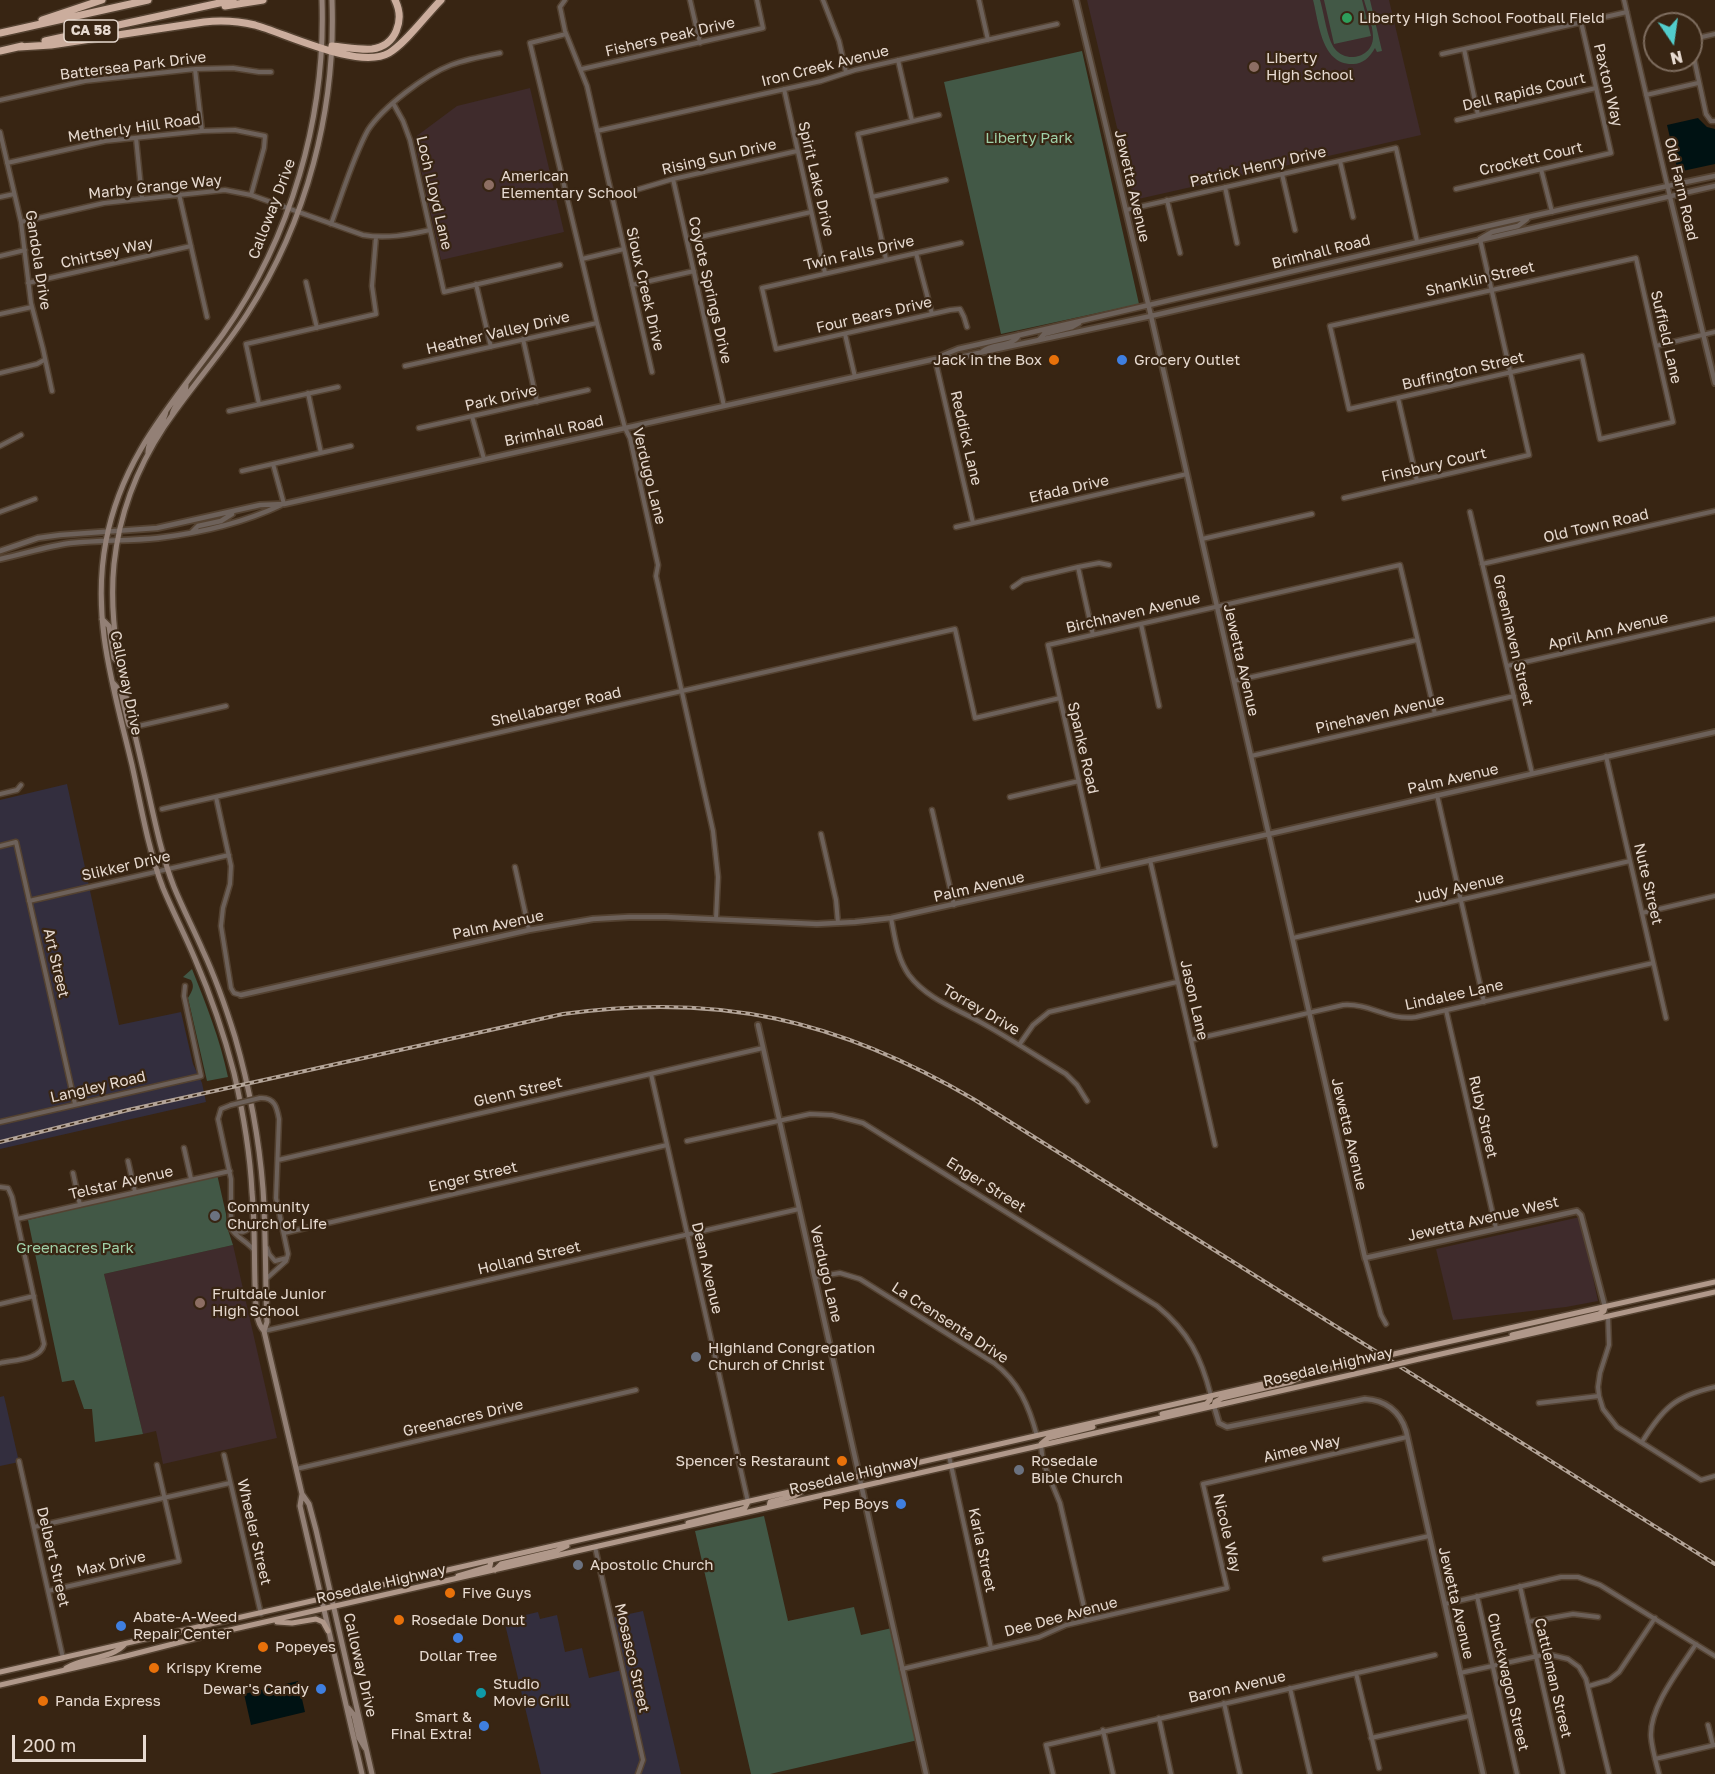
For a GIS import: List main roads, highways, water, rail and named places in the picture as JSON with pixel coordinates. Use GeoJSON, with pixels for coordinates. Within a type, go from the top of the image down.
{"type":"FeatureCollection","features":[{"type":"Feature","properties":{"kind":"highway"},"geometry":{"type":"LineString","coordinates":[[10,31],[102,0]]}},
{"type":"Feature","properties":{"kind":"highway","name":"CA 58"},"geometry":{"type":"LineString","coordinates":[[0,33],[148,0]]}},
{"type":"Feature","properties":{"kind":"highway","name":"CA 58"},"geometry":{"type":"LineString","coordinates":[[0,51],[233,0]]}},
{"type":"Feature","properties":{"kind":"highway"},"geometry":{"type":"LineString","coordinates":[[164,16],[262,0]]}},
{"type":"Feature","properties":{"kind":"highway"},"geometry":{"type":"LineString","coordinates":[[19,47],[51,45],[223,21],[256,26],[322,48],[372,49],[388,42],[396,33],[399,21],[395,0]]}},
{"type":"Feature","properties":{"kind":"highway"},"geometry":{"type":"LineString","coordinates":[[332,49],[372,58],[387,54],[399,45],[441,0]]}},
{"type":"Feature","properties":{"kind":"main road","name":"Calloway Drive"},"geometry":{"type":"LineString","coordinates":[[264,1331],[258,1325],[251,1172],[237,1086],[206,985],[157,871],[104,648],[101,584],[108,531],[132,464],[149,433],[225,331],[245,299],[268,256],[288,208],[311,130],[322,48],[322,0]]}},
{"type":"Feature","properties":{"kind":"main road","name":"Calloway Drive"},"geometry":{"type":"LineString","coordinates":[[333,0],[328,90],[314,165],[298,213],[280,255],[248,313],[172,417],[148,455],[132,493],[117,541],[113,574],[113,608],[119,663],[167,868],[216,982],[242,1064],[250,1100],[260,1159],[267,1322],[264,1331],[302,1494],[309,1504],[332,1598],[372,1774]]}},
{"type":"Feature","properties":{"kind":"main road"},"geometry":{"type":"LineString","coordinates":[[172,417],[174,408],[186,390],[186,383]]}},
{"type":"Feature","properties":{"kind":"main road"},"geometry":{"type":"LineString","coordinates":[[148,455],[147,447],[165,419],[166,410]]}},
{"type":"Feature","properties":{"kind":"main road"},"geometry":{"type":"LineString","coordinates":[[102,619],[109,626],[114,658],[119,663]]}},
{"type":"Feature","properties":{"kind":"main road"},"geometry":{"type":"LineString","coordinates":[[112,682],[121,692],[129,725],[134,727]]}},
{"type":"Feature","properties":{"kind":"main road","name":"Rosedale Highway"},"geometry":{"type":"LineString","coordinates":[[0,1672],[1715,1282]]}},
{"type":"Feature","properties":{"kind":"main road"},"geometry":{"type":"LineString","coordinates":[[1608,1317],[1611,1310],[1660,1298],[1672,1292]]}},
{"type":"Feature","properties":{"kind":"main road","name":"Rosedale Highway"},"geometry":{"type":"LineString","coordinates":[[0,1685],[997,1454],[1715,1292]]}},
{"type":"Feature","properties":{"kind":"main road"},"geometry":{"type":"LineString","coordinates":[[1500,1341],[1521,1332],[1602,1313],[1605,1307]]}},
{"type":"Feature","properties":{"kind":"main road"},"geometry":{"type":"LineString","coordinates":[[1214,1406],[1215,1402],[1222,1398],[1291,1382],[1309,1373]]}},
{"type":"Feature","properties":{"kind":"main road"},"geometry":{"type":"LineString","coordinates":[[1153,1420],[1162,1414],[1206,1404],[1210,1401],[1211,1396]]}},
{"type":"Feature","properties":{"kind":"main road"},"geometry":{"type":"LineString","coordinates":[[1041,1445],[1048,1438],[1087,1429],[1106,1420]]}},
{"type":"Feature","properties":{"kind":"main road"},"geometry":{"type":"LineString","coordinates":[[997,1454],[1007,1449],[1033,1443],[1037,1436]]}},
{"type":"Feature","properties":{"kind":"main road"},"geometry":{"type":"LineString","coordinates":[[769,1507],[770,1502],[794,1496],[805,1489]]}},
{"type":"Feature","properties":{"kind":"main road","name":"Calloway Drive"},"geometry":{"type":"LineString","coordinates":[[302,1494],[300,1506],[362,1774]]}},
{"type":"Feature","properties":{"kind":"main road"},"geometry":{"type":"LineString","coordinates":[[678,1528],[694,1520],[745,1508],[748,1502]]}},
{"type":"Feature","properties":{"kind":"main road"},"geometry":{"type":"LineString","coordinates":[[495,1570],[501,1564],[556,1551],[585,1539]]}},
{"type":"Feature","properties":{"kind":"main road"},"geometry":{"type":"LineString","coordinates":[[448,1580],[488,1567],[491,1561]]}},
{"type":"Feature","properties":{"kind":"main road"},"geometry":{"type":"LineString","coordinates":[[263,1623],[292,1623],[316,1618],[323,1622],[328,1631]]}},
{"type":"Feature","properties":{"kind":"main road"},"geometry":{"type":"LineString","coordinates":[[62,1671],[81,1661],[115,1652],[125,1644]]}},
{"type":"Feature","properties":{"kind":"main road"},"geometry":{"type":"LineString","coordinates":[[346,1706],[354,1715],[359,1738],[367,1752]]}},
{"type":"Feature","properties":{"kind":"railway"},"geometry":{"type":"LineString","coordinates":[[0,1142],[128,1110],[563,1014],[620,1008],[674,1007],[726,1010],[776,1019],[826,1032],[875,1050],[925,1072],[975,1100],[1715,1564]]}},
{"type":"Feature","properties":{"kind":"place","name":"Liberty High School Football Field"},"geometry":{"type":"Point","coordinates":[1347,18]}},
{"type":"Feature","properties":{"kind":"place","name":"Liberty High School"},"geometry":{"type":"Point","coordinates":[1254,67]}},
{"type":"Feature","properties":{"kind":"place","name":"American Elementary School"},"geometry":{"type":"Point","coordinates":[489,185]}},
{"type":"Feature","properties":{"kind":"place","name":"Jack in the Box"},"geometry":{"type":"Point","coordinates":[1054,360]}},
{"type":"Feature","properties":{"kind":"place","name":"Grocery Outlet"},"geometry":{"type":"Point","coordinates":[1122,360]}},
{"type":"Feature","properties":{"kind":"place","name":"Community Church of Life"},"geometry":{"type":"Point","coordinates":[215,1216]}},
{"type":"Feature","properties":{"kind":"place","name":"Fruitdale Junior High School"},"geometry":{"type":"Point","coordinates":[200,1303]}},
{"type":"Feature","properties":{"kind":"place","name":"Highland Congregation Church of Christ"},"geometry":{"type":"Point","coordinates":[696,1357]}},
{"type":"Feature","properties":{"kind":"place","name":"Spencer's Restaraunt"},"geometry":{"type":"Point","coordinates":[842,1461]}},
{"type":"Feature","properties":{"kind":"place","name":"Rosedale Bible Church"},"geometry":{"type":"Point","coordinates":[1019,1470]}},
{"type":"Feature","properties":{"kind":"place","name":"Pep Boys"},"geometry":{"type":"Point","coordinates":[901,1504]}},
{"type":"Feature","properties":{"kind":"place","name":"Apostolic Church"},"geometry":{"type":"Point","coordinates":[578,1565]}},
{"type":"Feature","properties":{"kind":"place","name":"Five Guys"},"geometry":{"type":"Point","coordinates":[450,1593]}},
{"type":"Feature","properties":{"kind":"place","name":"Rosedale Donut"},"geometry":{"type":"Point","coordinates":[399,1620]}},
{"type":"Feature","properties":{"kind":"place","name":"Abate-A-Weed Repair Center"},"geometry":{"type":"Point","coordinates":[121,1626]}},
{"type":"Feature","properties":{"kind":"place","name":"Dollar Tree"},"geometry":{"type":"Point","coordinates":[458,1638]}},
{"type":"Feature","properties":{"kind":"place","name":"Popeyes"},"geometry":{"type":"Point","coordinates":[263,1647]}},
{"type":"Feature","properties":{"kind":"place","name":"Krispy Kreme"},"geometry":{"type":"Point","coordinates":[154,1668]}},
{"type":"Feature","properties":{"kind":"place","name":"Dewar's Candy"},"geometry":{"type":"Point","coordinates":[321,1689]}},
{"type":"Feature","properties":{"kind":"place","name":"Studio Movie Grill"},"geometry":{"type":"Point","coordinates":[481,1693]}},
{"type":"Feature","properties":{"kind":"place","name":"Panda Express"},"geometry":{"type":"Point","coordinates":[43,1701]}},
{"type":"Feature","properties":{"kind":"place","name":"Smart & Final Extra!"},"geometry":{"type":"Point","coordinates":[484,1726]}},
{"type":"Feature","properties":{"kind":"park label","name":"Liberty Park"},"geometry":{"type":"Point","coordinates":[1029,138]}},
{"type":"Feature","properties":{"kind":"park label","name":"Greenacres Park"},"geometry":{"type":"Point","coordinates":[75,1248]}}]}
